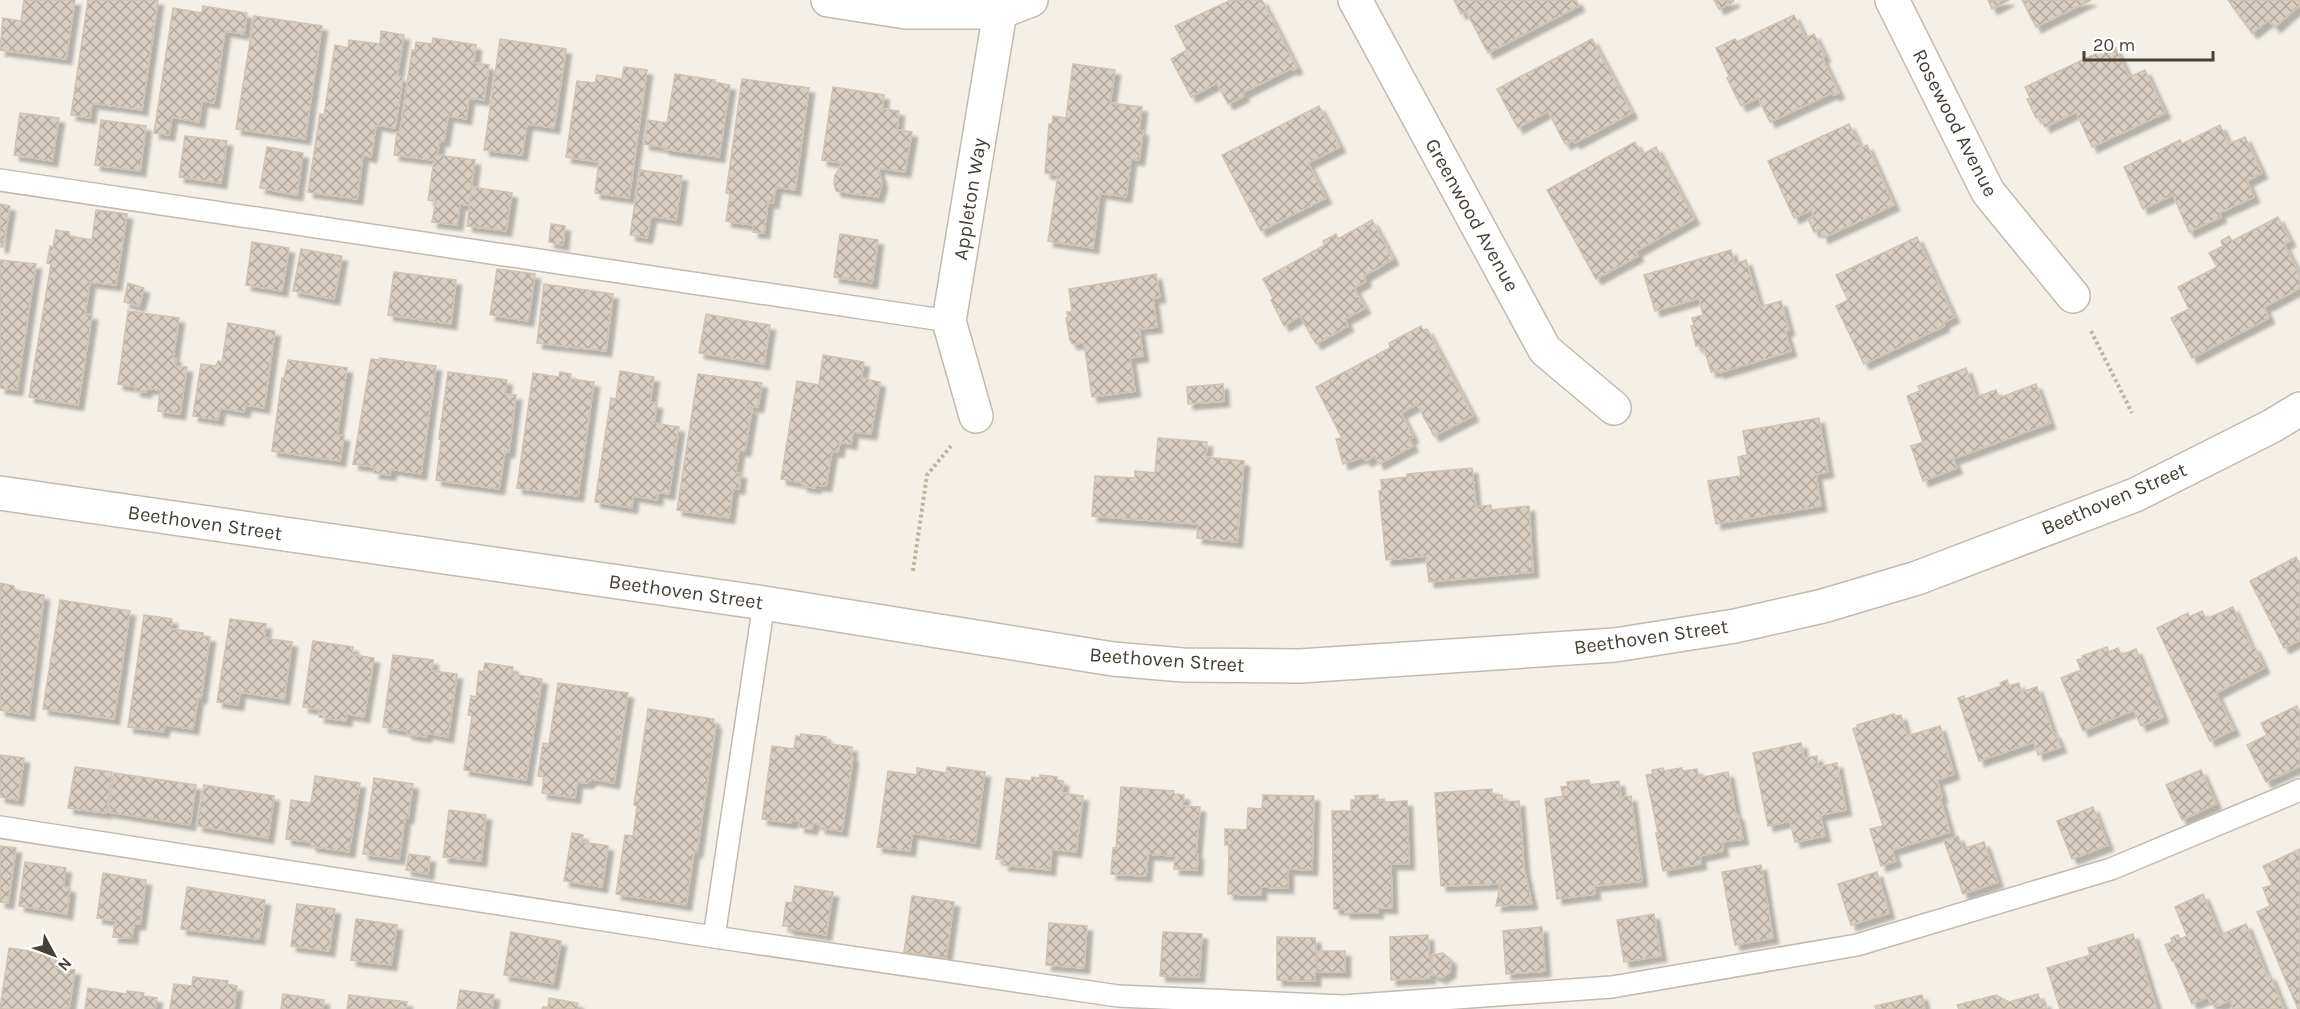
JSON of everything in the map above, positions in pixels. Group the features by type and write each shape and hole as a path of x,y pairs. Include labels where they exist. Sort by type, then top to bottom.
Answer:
{"street":[{"path":"828,0 906,12 1000,12 1031,0"},
{"name":"Greenwood Avenue","path":"1355,0 1545,350 1614,408"},
{"name":"Rosewood Avenue","path":"1892,0 1988,192 2073,296"},
{"name":"Appleton Way","path":"976,416 950,321 1000,12"},
{"name":"Beethoven Street","path":"0,494 764,603 1113,659 1183,665 1300,666 1615,645 1746,624 1823,606 1917,579 2135,495 2272,426 2300,409"}],"lane":[{"path":"0,180 950,321"},
{"path":"714,937 764,603"},
{"path":"0,827 714,937 1118,996 1343,1006 1612,987 1857,945 2111,869 2300,790"}],"path":[{"path":"2073,296 2132,413"},
{"path":"914,570 927,475 976,416"}],"building":[{"path":"24,0 75,0 66,59 0,50 3,18 21,21"},
{"path":"88,0 158,0 142,110 92,103 90,118 71,115"},
{"path":"1231,0 1262,0 1297,68 1293,70 1292,68 1242,93 1244,96 1228,104 1217,83 1191,97 1171,59 1187,50 1175,26"},
{"path":"1454,0 1576,0 1579,6 1488,53 1466,11 1461,14"},
{"path":"1714,0 1734,0 1719,9"},
{"path":"1988,0 2009,0 1992,9"},
{"path":"2022,0 2091,0 2036,27"},
{"path":"2228,0 2300,0 2300,5 2275,27 2269,20 2252,33"},
{"path":"203,6 247,13 244,34 225,31 214,103 202,101 199,122 172,117 169,135 154,133 173,8 202,13"},
{"path":"1794,15 1805,38 1814,34 1825,56 1822,58 1839,93 1834,95 1832,93 1770,122 1758,98 1741,106 1716,48 1735,39 1737,42"},
{"path":"254,16 322,26 305,139 236,129"},
{"path":"381,31 404,35 397,76 403,77 395,128 376,125 371,157 363,155 357,199 308,192 320,114 324,115 335,45 348,48 349,40 380,44"},
{"path":"433,38 476,45 474,63 489,65 484,100 469,98 466,119 448,116 444,141 440,140 437,155 475,160 469,205 460,204 457,225 432,222 436,201 428,200 434,160 394,155 397,132 400,132 412,50 415,50 416,42 432,44"},
{"path":"500,39 566,49 554,128 527,124 522,155 484,150"},
{"path":"1592,39 1632,113 1575,143 1573,140 1565,144 1548,111 1518,128 1497,89"},
{"path":"2114,45 2129,77 2145,70 2165,113 2092,147 2076,112 2045,127 2040,116 2036,118 2027,99 2030,98 2025,87"},
{"path":"1073,64 1115,70 1110,103 1142,107 1139,130 1143,131 1139,160 1131,159 1126,197 1100,193 1093,248 1048,241 1058,175 1045,173 1049,124 1052,124 1053,116 1066,118"},
{"path":"624,67 647,70 629,198 595,193 599,162 566,157 577,81 595,83 597,75 622,79"},
{"path":"675,74 715,80 714,82 730,85 719,157 644,144 648,120 667,123"},
{"path":"742,79 809,88 795,190 776,187 773,203 768,202 764,233 753,232 753,225 726,221 730,194 726,193"},
{"path":"833,87 884,95 882,109 899,111 897,130 912,132 905,172 878,168 882,183 878,197 836,191 835,175 843,163 822,160"},
{"path":"1319,106 1340,147 1308,163 1326,198 1261,231 1222,155"},
{"path":"20,113 59,118 52,161 14,155"},
{"path":"101,120 146,126 140,171 95,165"},
{"path":"1849,124 1861,148 1867,145 1894,205 1823,238 1820,229 1814,232 1808,219 1814,216 1811,210 1794,218 1768,161"},
{"path":"2220,125 2229,144 2245,137 2262,173 2247,181 2254,197 2219,213 2221,217 2189,232 2173,195 2143,209 2124,167 2180,140 2182,144"},
{"path":"185,136 227,141 221,183 179,177"},
{"path":"1635,142 1642,155 1656,147 1694,219 1636,251 1638,256 1596,279 1547,190"},
{"path":"267,147 303,153 297,195 260,188"},
{"path":"640,170 682,176 676,220 651,216 647,238 630,235"},
{"path":"472,187 512,193 506,231 467,226"},
{"path":"0,204 10,206 3,247 0,247"},
{"path":"96,210 127,214 116,285 90,282 85,314 92,315 78,405 29,397 51,264 47,263 50,246 53,247 56,230 69,232 69,236 92,240"},
{"path":"2278,217 2290,241 2284,244 2300,276 2300,288 2264,307 2269,318 2192,358 2171,318 2189,309 2178,287 2217,267 2209,253 2223,246 2221,241 2229,236 2232,241"},
{"path":"1372,220 1393,259 1364,276 1366,281 1354,288 1365,308 1345,319 1348,326 1316,344 1300,316 1284,326 1263,279 1325,245 1323,241 1336,234 1338,239"},
{"path":"551,224 565,226 563,245 549,242"},
{"path":"840,234 878,240 872,283 834,277"},
{"path":"1917,237 1954,317 1943,323 1944,326 1864,364 1836,306 1848,300 1836,275"},
{"path":"252,242 289,248 282,291 246,285"},
{"path":"301,249 342,256 334,299 293,291"},
{"path":"1731,250 1735,264 1746,260 1760,307 1781,301 1789,330 1785,331 1791,351 1719,373 1718,370 1711,372 1704,348 1701,350 1699,345 1696,346 1691,326 1694,325 1692,318 1703,315 1699,298 1655,311 1644,275"},
{"path":"0,260 36,264 17,390 0,388"},
{"path":"497,269 535,274 528,321 490,315"},
{"path":"394,272 456,280 451,324 388,315"},
{"path":"1156,274 1160,297 1153,298 1157,327 1139,329 1143,356 1130,358 1135,391 1092,397 1084,343 1072,344 1070,340 1066,318 1068,318 1067,312 1072,312 1069,289"},
{"path":"128,283 144,288 139,306 124,302"},
{"path":"544,284 613,294 606,351 537,343"},
{"path":"128,311 179,318 173,358 176,358 175,366 187,367 180,414 158,411 160,390 147,388 146,392 135,391 137,387 118,384"},
{"path":"706,314 770,325 764,364 699,353"},
{"path":"228,323 275,331 264,408 246,405 244,412 220,408 218,420 193,416 201,364 216,366 218,361 222,362"},
{"path":"1421,326 1423,330 1427,329 1473,416 1434,436 1417,404 1401,413 1413,437 1409,439 1413,446 1379,464 1375,456 1366,461 1363,457 1343,464 1336,439 1342,438 1316,387 1390,348 1389,343"},
{"path":"823,355 864,362 861,378 880,382 871,434 853,432 851,444 840,442 838,452 832,451 826,486 816,485 815,488 781,479 797,381 819,385"},
{"path":"380,358 436,366 421,474 391,469 390,475 374,473 375,467 353,464 371,359 379,360"},
{"path":"288,360 347,368 337,435 344,436 340,461 272,451 282,378 284,379"},
{"path":"1966,368 1976,397 1996,390 1999,398 2036,384 2050,423 1953,459 1957,468 1923,481 1911,446 1923,442 1907,396 1920,391 1918,386"},
{"path":"620,371 654,377 650,402 657,404 654,423 679,427 669,494 658,492 657,500 633,496 632,508 595,502 611,398 616,399"},
{"path":"448,372 507,380 505,394 516,395 509,452 505,451 499,489 436,480"},
{"path":"560,372 571,374 570,379 594,382 578,496 517,488 533,373 559,377"},
{"path":"698,374 762,383 758,407 746,406 752,409 745,451 739,450 736,473 741,473 739,489 733,488 729,518 677,510"},
{"path":"1223,384 1224,401 1188,404 1187,387"},
{"path":"1819,418 1828,472 1816,474 1821,506 1716,524 1708,481 1741,476 1738,457 1747,455 1743,431"},
{"path":"1158,438 1207,442 1206,457 1244,461 1237,542 1197,538 1198,524 1092,516 1095,476 1135,478 1135,471 1155,473"},
{"path":"1472,468 1476,507 1491,505 1491,510 1529,506 1533,572 1429,582 1426,556 1386,560 1379,491 1382,490 1381,480 1407,477 1407,474"},
{"path":"2296,557 2300,565 2300,640 2284,648 2250,581"},
{"path":"0,583 14,586 14,590 44,595 29,715 0,710"},
{"path":"60,600 130,611 114,719 43,709"},
{"path":"2233,607 2264,668 2216,693 2234,730 2210,741 2157,628 2188,613 2189,617 2202,611 2206,619"},
{"path":"144,615 172,619 171,629 203,633 203,636 210,637 201,698 198,698 193,729 165,725 163,732 128,727"},
{"path":"230,619 266,624 264,638 292,642 284,699 240,692 238,705 217,702"},
{"path":"313,641 353,647 352,655 374,658 364,717 347,714 346,721 319,717 320,710 303,707"},
{"path":"2107,647 2109,652 2118,648 2121,655 2136,649 2163,717 2141,726 2134,710 2083,731 2061,678 2081,670 2077,660 2083,658 2082,656"},
{"path":"393,655 433,660 432,671 457,674 448,737 427,733 426,737 383,727"},
{"path":"485,663 513,667 512,674 542,679 526,780 464,770 472,716 468,715 471,696 476,697 479,671 483,672"},
{"path":"2007,680 2009,686 2019,683 2021,692 2037,687 2053,733 2061,747 2038,755 2034,742 1979,761 1958,698 1964,696 1965,699 2001,686 2000,683"},
{"path":"558,683 628,693 614,783 592,779 587,783 577,782 575,798 542,793 544,777 538,776 543,743 549,744"},
{"path":"2297,706 2300,713 2300,766 2266,782 2247,745 2267,735 2261,723"},
{"path":"648,709 714,719 713,724 716,724 697,852 694,852 686,905 616,894 625,835 633,836 637,806 634,805"},
{"path":"1894,714 1895,716 1901,715 1907,736 1940,726 1954,774 1937,780 1950,832 1892,850 1896,861 1881,866 1870,829 1883,826 1853,729 1858,727 1857,725"},
{"path":"801,734 826,737 826,740 830,740 830,744 852,747 851,757 853,757 842,831 820,828 821,824 813,823 812,829 799,827 800,821 792,820 791,823 762,819 772,746 794,749 796,736 800,737"},
{"path":"1801,743 1804,758 1817,756 1818,767 1837,763 1846,810 1820,815 1825,836 1795,842 1790,821 1768,826 1753,753"},
{"path":"0,755 24,758 18,800 0,797"},
{"path":"75,767 112,772 106,813 68,808"},
{"path":"947,767 985,772 975,843 912,833 910,851 877,847 888,771 917,775 917,768 946,773"},
{"path":"1663,768 1664,771 1682,768 1682,771 1697,769 1699,778 1728,772 1743,839 1722,842 1723,851 1700,856 1701,864 1663,871 1646,775 1653,774 1652,770"},
{"path":"2201,770 2216,804 2182,820 2166,785"},
{"path":"114,773 196,785 190,825 108,812"},
{"path":"1040,775 1057,777 1057,780 1063,781 1062,793 1083,796 1076,852 1052,849 1050,870 1003,865 1004,859 996,859 1006,778 1031,781 1032,777 1040,778"},
{"path":"315,776 360,783 349,852 311,846 311,842 286,839 291,800 311,803"},
{"path":"374,778 413,784 399,859 363,854"},
{"path":"1589,780 1590,785 1619,781 1621,797 1631,796 1642,881 1594,886 1595,894 1557,899 1545,799 1563,796 1561,787 1568,786 1567,782"},
{"path":"204,785 274,796 268,838 197,826"},
{"path":"1121,787 1174,791 1174,794 1184,795 1183,806 1200,807 1197,870 1174,869 1175,856 1148,854 1146,876 1111,874 1113,848 1116,848"},
{"path":"1492,789 1492,795 1502,795 1503,802 1519,801 1524,868 1532,904 1496,906 1501,880 1498,884 1441,886 1435,793"},
{"path":"1263,795 1314,796 1312,870 1288,869 1288,888 1261,887 1261,895 1228,894 1229,845 1225,845 1225,829 1247,830 1248,808 1262,809"},
{"path":"1378,795 1377,800 1384,799 1384,802 1407,801 1409,864 1391,864 1392,908 1377,908 1378,913 1345,913 1345,909 1334,909 1332,811 1351,811 1351,800 1356,800 1355,796"},
{"path":"2093,807 2108,845 2072,859 2057,821"},
{"path":"449,810 486,815 481,861 443,857"},
{"path":"572,833 583,835 582,842 608,846 602,887 564,881"},
{"path":"1958,836 1963,849 1984,842 1998,882 1963,894 1944,841"},
{"path":"0,846 16,848 8,903 0,902"},
{"path":"2300,849 2300,1009 2298,1009 2257,912 2270,906 2263,888 2272,885 2263,866"},
{"path":"409,854 430,857 428,874 406,870"},
{"path":"25,862 66,868 63,886 70,888 67,914 19,906"},
{"path":"1761,865 1773,938 1735,945 1722,872"},
{"path":"1877,872 1889,913 1851,925 1838,884"},
{"path":"103,873 146,880 140,924 134,924 132,938 113,937 115,921 97,918"},
{"path":"795,886 833,892 826,935 788,929 789,926 783,926 786,902 792,903"},
{"path":"187,887 265,900 259,939 181,929"},
{"path":"2203,894 2220,935 2246,924 2267,976 2270,975 2284,1009 2233,1009 2230,1000 2217,1006 2216,1003 2211,1005 2208,997 2192,1004 2165,945 2172,942 2171,938 2178,935 2180,939 2187,936 2175,907"},
{"path":"912,896 954,902 946,958 904,952"},
{"path":"297,904 335,909 329,951 291,946"},
{"path":"1654,914 1661,956 1624,962 1617,920"},
{"path":"356,919 397,925 391,965 351,960"},
{"path":"1049,923 1087,926 1084,968 1046,965"},
{"path":"1542,927 1545,971 1506,974 1503,931"},
{"path":"511,932 561,941 553,984 504,975"},
{"path":"1163,932 1202,934 1199,977 1160,976"},
{"path":"2133,934 2157,1009 2060,1009 2047,968 2090,955 2088,948"},
{"path":"1428,935 1429,958 1432,955 1430,978 1391,980 1390,937"},
{"path":"1277,937 1315,938 1317,972 1315,972 1315,981 1277,980"},
{"path":"9,948 57,955 54,968 75,970 69,1009 0,1009"},
{"path":"1317,951 1345,951 1345,972 1317,972"},
{"path":"1443,953 1451,960 1450,972 1441,978 1432,974 1432,955"},
{"path":"193,977 228,981 227,984 237,986 234,1009 170,1009 174,984 192,986"},
{"path":"88,988 127,994 127,991 144,993 143,996 157,998 155,1009 85,1009"},
{"path":"460,990 494,995 492,1009 457,1009"},
{"path":"283,994 324,1000 323,1009 281,1009"},
{"path":"2038,994 2041,1003 2045,1002 2047,1009 1959,1009 1957,1005 1996,995 2009,1002"},
{"path":"349,995 407,1002 406,1009 347,1009"},
{"path":"1922,995 1925,1009 1876,1009 1875,1006"},
{"path":"549,998 578,1003 577,1009 542,1009 548,1007"}]}
